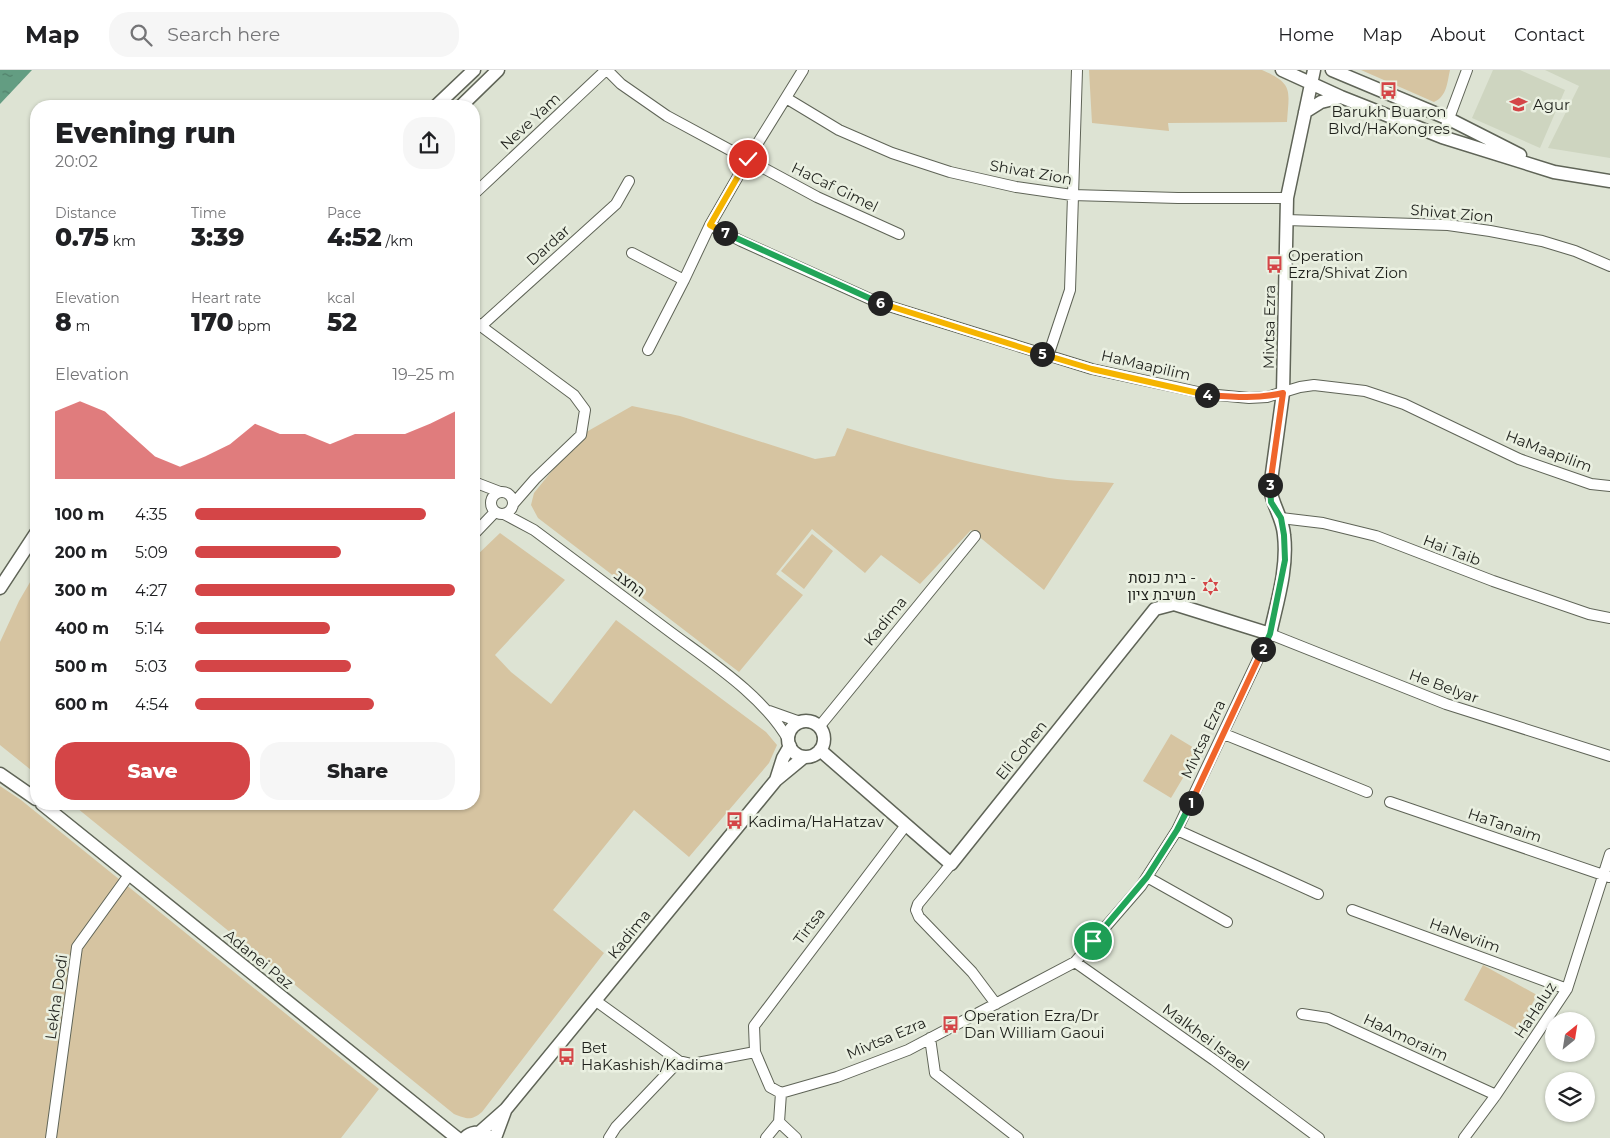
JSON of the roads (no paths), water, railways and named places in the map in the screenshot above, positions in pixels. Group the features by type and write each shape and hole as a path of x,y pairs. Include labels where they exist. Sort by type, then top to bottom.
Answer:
{"street":[{"path":"442,100 474,70"},
{"path":"466,100 498,70"},
{"name":"HaCaf Gimel","path":"607,70 621,84 667,116 817,197 899,234"},
{"name":"Neve Yam","path":"480,188 607,70"},
{"path":"648,350 710,225 803,70"},
{"path":"1048,356 1070,290 1077,70"},
{"path":"1282,70 1341,97 1442,137 1554,172 1610,181"},
{"name":"Mivtsa Ezra","path":"781,1094 837,1077 908,1050 1074,962 1147,877 1177,830 1270,634 1285,560 1281,518 1271,502 1270,488 1283,393 1288,198 1314,70"},
{"path":"1332,70 1449,119 1554,172"},
{"path":"1442,137 1467,70"},
{"path":"1305,112 1321,102 1341,97"},
{"name":"Shivat Zion","path":"786,98 839,130 892,153 950,172 1016,187 1072,195 1178,198 1288,198"},
{"name":"Dardar","path":"480,320 616,204 629,181"},
{"name":"Shivat Zion","path":"1286,220 1448,225 1542,241 1575,251 1610,266"},
{"name":"HaMaapilim","path":"710,225 741,241 880,303 1092,369 1207,394 1249,398 1267,397 1300,386 1314,385 1365,391 1404,404 1519,459 1591,484 1610,486"},
{"path":"632,252 684,280"},
{"path":"480,325 574,395 586,410 581,435 535,479 513,505 510,512 500,513 480,529"},
{"path":"535,479 504,493 494,495 491,507 534,530 708,660 768,710 798,755 804,757 816,754 820,750 824,736 819,727 810,722 800,722 768,710"},
{"path":"480,484 512,497 513,505 534,530"},
{"path":"480,489 491,501"},
{"name":"Hai Taib","path":"1281,518 1323,523 1376,536 1492,581 1589,614 1610,618"},
{"name":"Kadima","path":"819,727 975,536"},
{"path":"0,588 30,542"},
{"name":"Eli Cohen","path":"996,1004 972,972 919,917 916,910 918,904 1155,609 1174,604 1270,634"},
{"name":"He BeIyar","path":"1270,634 1446,704 1610,756"},
{"path":"789,744 791,729 800,722"},
{"path":"1224,734 1367,792"},
{"name":"Kadima","path":"776,780 789,744"},
{"path":"820,750 951,864"},
{"name":"Kadima","path":"465,1138 473,1133 489,1136 506,1109 776,780 804,757"},
{"path":"0,774 30,795"},
{"name":"HaTanaim","path":"1390,802 1607,876"},
{"name":"Adanei Paz","path":"49,810 457,1138"},
{"name":"Tirtsa","path":"755,1052 754,1026 906,825"},
{"path":"1177,830 1318,894"},
{"name":"HaHaluz","path":"1464,1138 1496,1095 1567,989 1607,876 1610,854"},
{"name":"Lekha Dodi","path":"51,1138 77,947 129,875"},
{"path":"1147,877 1227,922"},
{"name":"HaNeviim","path":"1352,910 1567,989"},
{"name":"Malkhei Israel","path":"1074,962 1214,1060 1319,1138"},
{"path":"596,1001 678,1061 692,1064 755,1052 770,1087 781,1094 779,1122 766,1138"},
{"name":"HaAmoraim","path":"1302,1014 1328,1018 1496,1095"},
{"path":"930,1038 935,1073 1018,1138"},
{"path":"609,1138 616,1127 678,1061"},
{"path":"779,1122 796,1138"}],"water":[{"path":"0,70 32,70 0,104"}],"place":[{"name":"Barukh Buaron Blvd/HaKongres","path":"1389,90"},
{"name":"Agur","path":"1519,104"},
{"name":"Operation Ezra/Shivat Zion","path":"1274,264"},
{"name":"בית כנסת - משיבת ציון","path":"1210,586"},
{"name":"Kadima/HaHatzav","path":"734,821"},
{"name":"Operation Ezra/Dr Dan William Gaoui","path":"950,1024"},
{"name":"Bet HaKashish/Kadima","path":"567,1056"}]}
